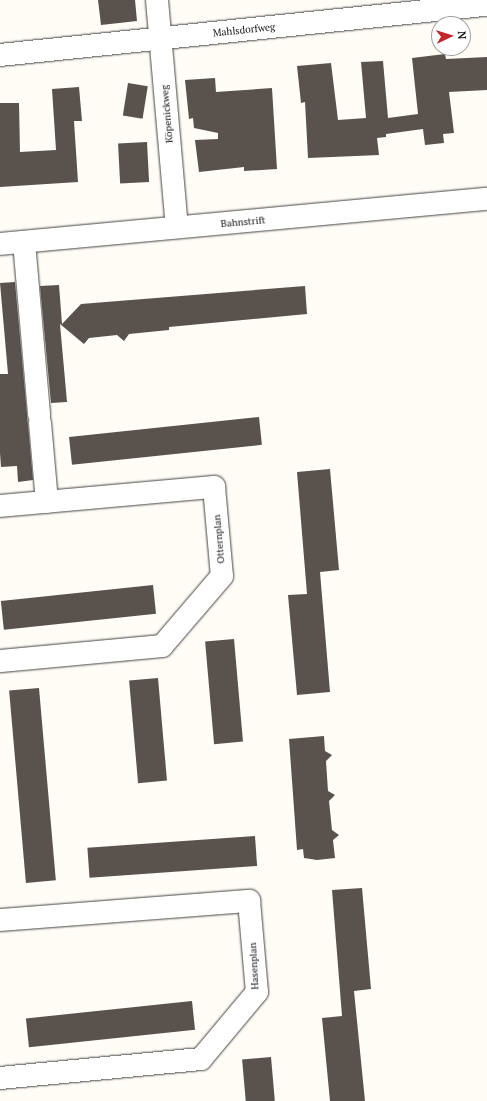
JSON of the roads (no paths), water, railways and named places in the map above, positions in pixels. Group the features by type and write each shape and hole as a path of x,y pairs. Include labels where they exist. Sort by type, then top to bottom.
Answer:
{"street":[{"name":"Köpenickweg","path":"157,0 177,227"},
{"name":"Mahlsdorfweg","path":"0,55 487,6"},
{"name":"Bahnstrift","path":"0,244 487,200"},
{"path":"24,242 47,502"},
{"name":"Otternplan","path":"0,506 214,488 222,576 162,646 0,661"},
{"name":"Hasenplan","path":"0,920 249,901 257,992 201,1059 0,1078"}]}
